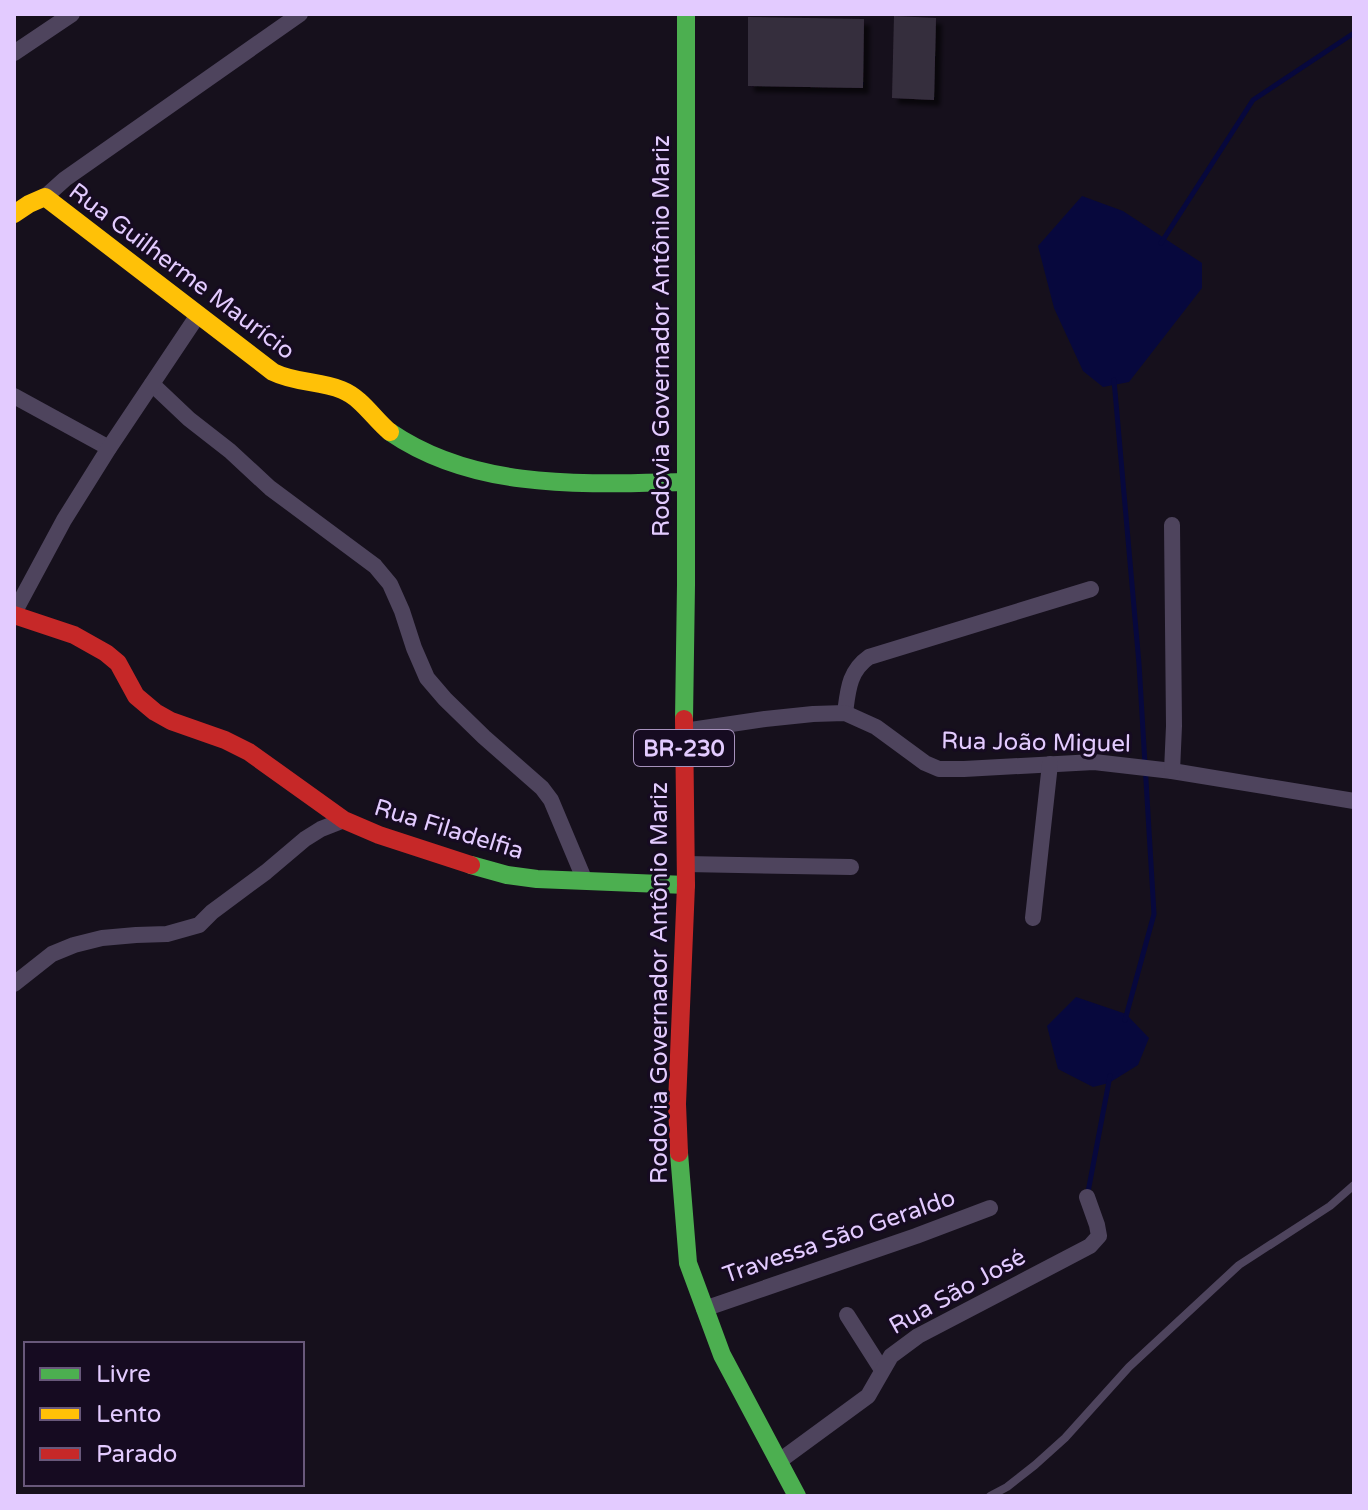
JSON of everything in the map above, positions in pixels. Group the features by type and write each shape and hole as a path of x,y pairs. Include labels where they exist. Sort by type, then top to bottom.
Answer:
{"main road":[{"name":"Rodovia Governador Antônio Mariz","path":"686,14 686,885 677,1104 680,1166 688,1263 704,1309 722,1355 797,1496"},
{"name":"Rua Guilherme Maurício","path":"14,214 45,197 273,372 285,379 342,390 387,429 442,460 485,472 550,480 684,482"},
{"name":"Rua Filadelfia","path":"15,609 106,653 118,663 136,696 147,707 171,721 249,752 344,820 409,845 507,875 686,885"}],"street":[{"path":"14,53 72,14"},
{"path":"45,197 65,179 300,14"},
{"path":"15,609 64,520 198,315"},
{"path":"152,384 270,488 375,566 390,584 427,678 484,737 542,788 551,800 585,881"},
{"path":"14,396 109,448"},
{"path":"1172,525 1172,771"},
{"path":"845,713 854,671 869,657 1091,589"},
{"name":"Rua João Miguel","path":"684,731 765,719 845,713 876,727 925,763 939,769 1094,762 1172,771 1354,801"},
{"path":"1033,918 1050,764"},
{"path":"14,984 52,954 74,945 113,937 167,934 199,925 305,839 344,820"},
{"path":"686,864 851,867"},
{"name":"Rua São José","path":"778,1462 868,1396 891,1356 918,1336 1090,1246 1099,1236 1087,1197"},
{"name":"Travessa São Geraldo","path":"704,1309 990,1208"},
{"path":"847,1315 882,1370"}],"lane":[{"path":"990,1496 1007,1487 1055,1447 1129,1367 1239,1265 1330,1206 1354,1185"}],"shaded area":[{"path":"1082,196 1123,211 1202,263 1202,288 1129,382 1103,387 1083,371 1054,308 1038,246"},
{"path":"1076,997 1126,1014 1149,1038 1138,1065 1109,1083 1093,1087 1058,1069 1047,1026"}],"building":[{"path":"894,16 936,18 934,100 892,98"},
{"path":"748,17 864,19 863,88 748,86"}],"waterway":[{"path":"1161,243 1253,100 1354,33"},
{"path":"1114,380 1139,664 1154,914 1125,1020"},
{"path":"1088,1192 1110,1076"}],"traffic: fast":[{"path":"684,719 686,14"},
{"path":"390,432 423,451 458,465 495,474 570,483 684,482"},
{"path":"471,865 537,879 686,885"},
{"path":"679,1153 688,1263 722,1355 797,1496"}],"traffic: slow":[{"path":"14,214 45,197 273,372 334,387 349,394 390,432"}],"traffic: jam":[{"path":"14,615 74,635 106,653 118,663 136,696 155,712 249,752 344,820 379,835 471,865"},
{"path":"679,1153 677,1104 686,885 684,719"}]}
